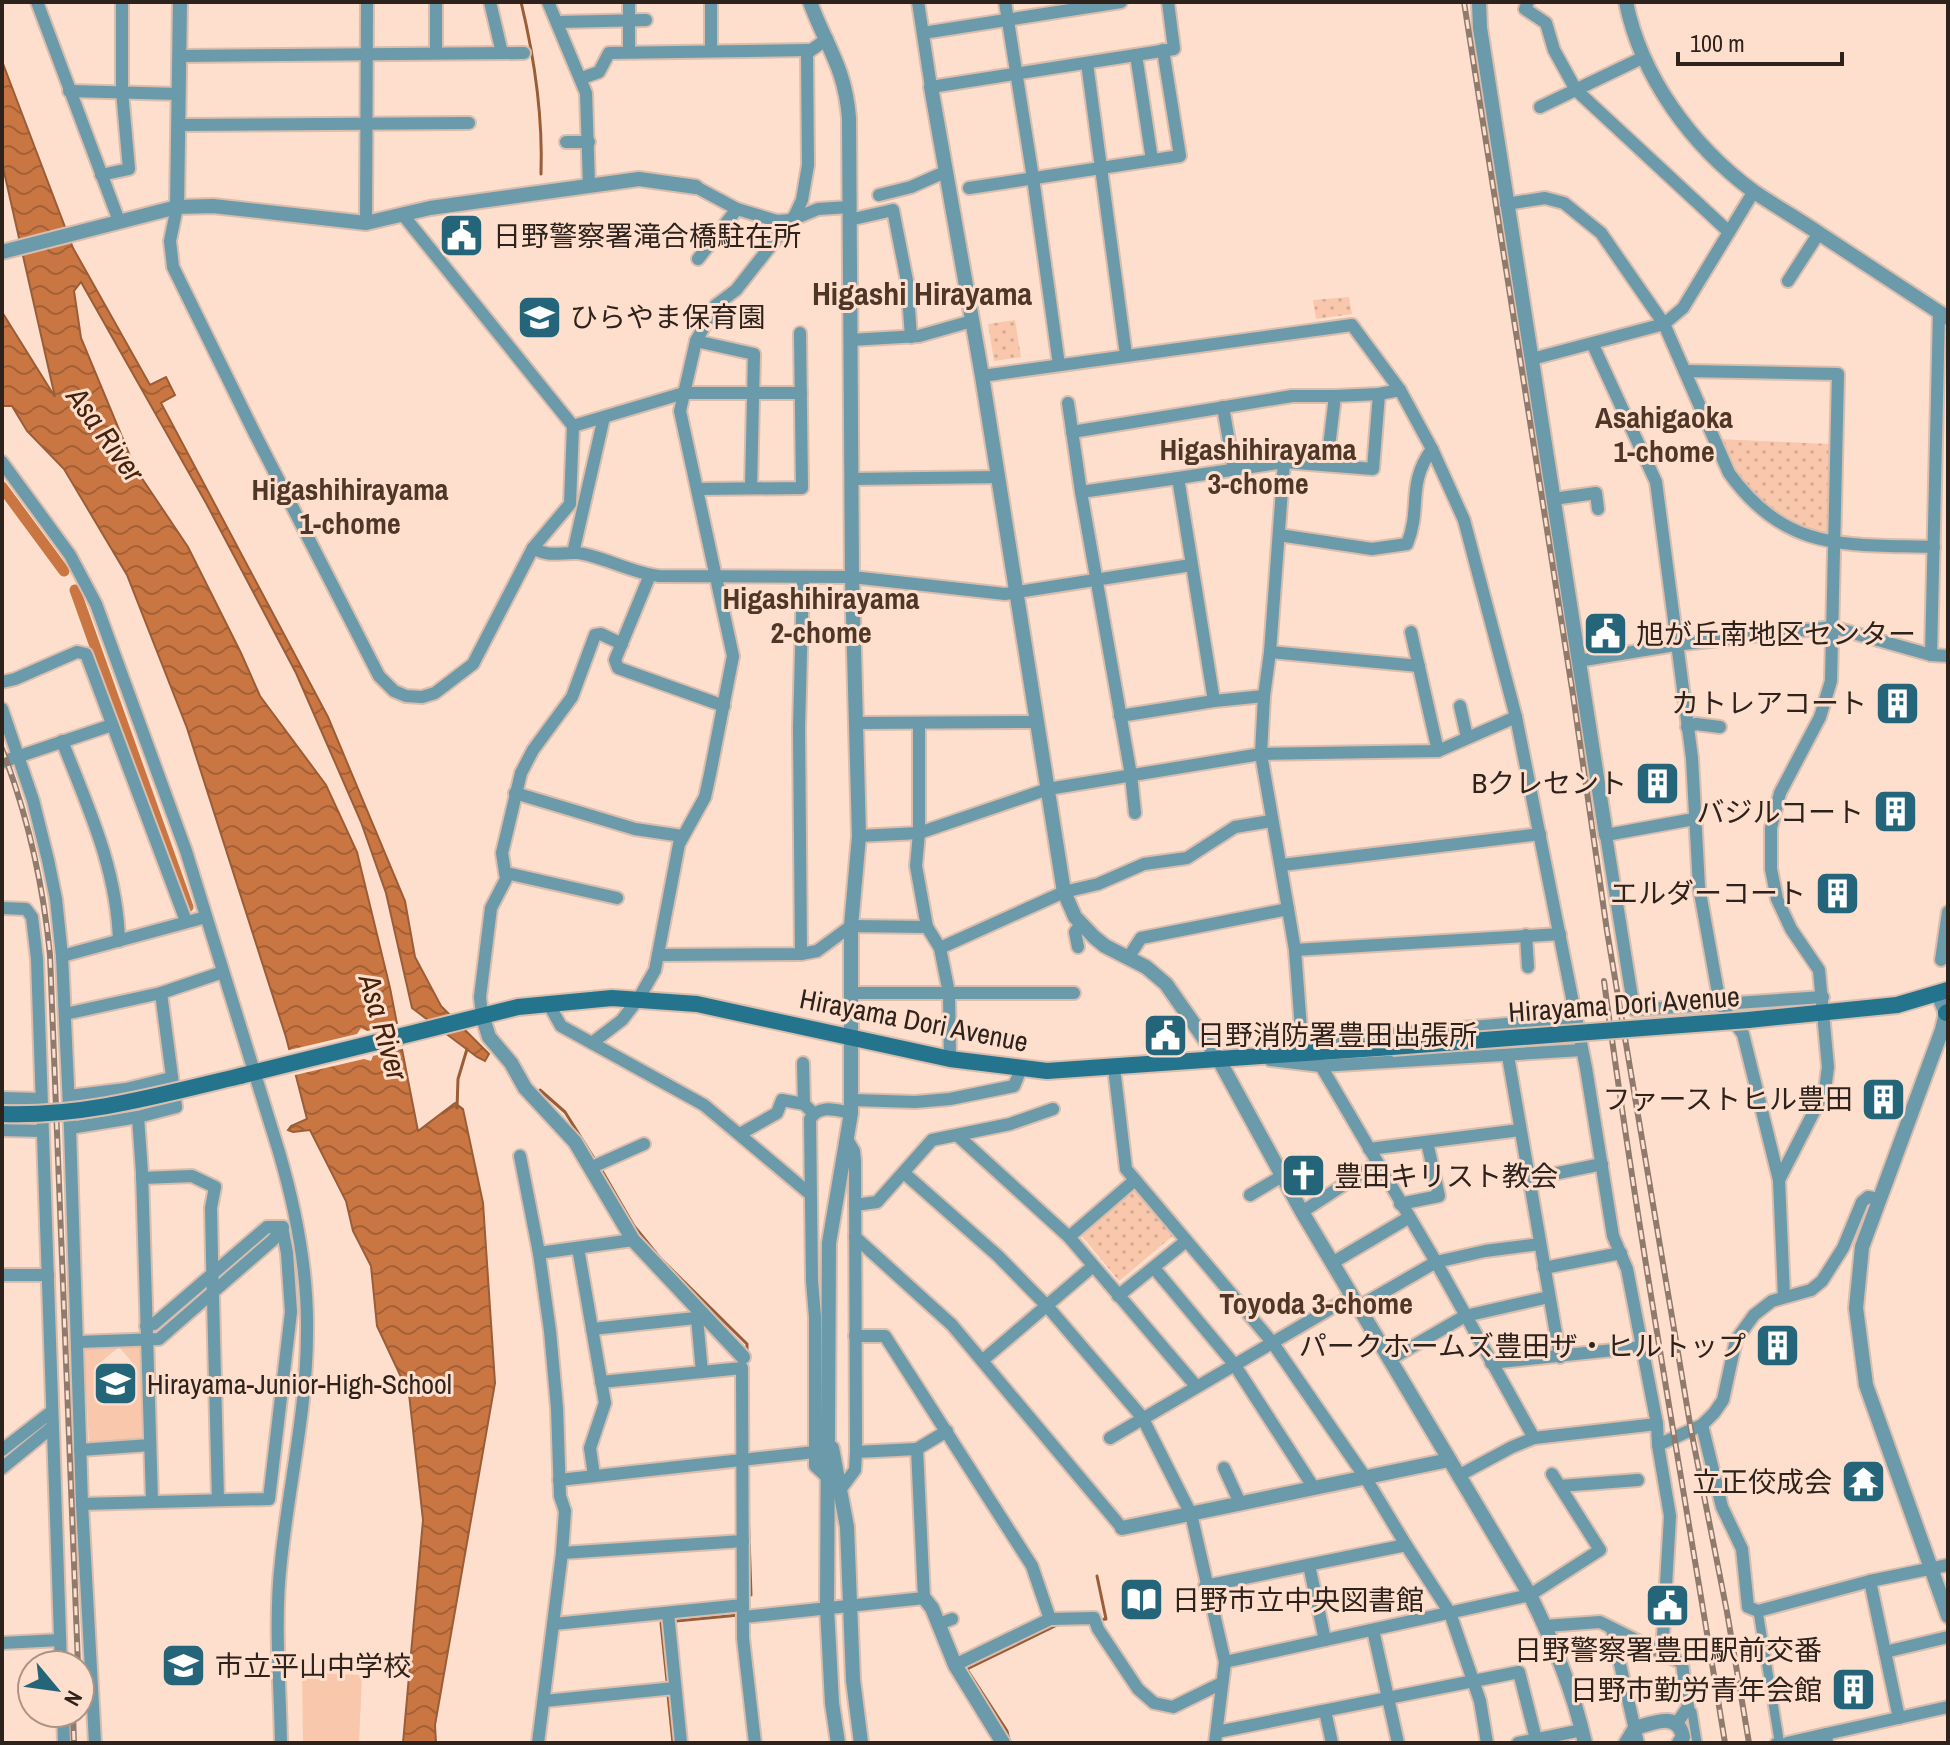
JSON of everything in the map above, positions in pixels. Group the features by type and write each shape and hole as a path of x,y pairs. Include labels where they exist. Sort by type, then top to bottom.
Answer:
{"main road":[{"name":"Hirayama Dori Avenue","path":"2,1114 48,1114 108,1107 474,1017 583,999 639,998 697,1004 950,1059 1047,1071 1748,1020 1824,1005 1897,1005 1943,992"}],"street":[{"path":"37,2 117,221"},
{"path":"101,175 129,169 122,91 122,2"},
{"path":"180,2 177,207 170,241 170,257 176,276 348,617 388,687 406,696 422,697 435,693 473,664 533,548 570,504 573,426 403,215"},
{"path":"366,223 367,2"},
{"path":"436,2 436,53"},
{"path":"490,2 502,53"},
{"path":"548,2 559,22 586,93 589,185"},
{"path":"629,2 629,51"},
{"path":"711,2 711,51"},
{"path":"810,2 837,60 847,96 852,577 858,723 859,836 851,926 851,1107 829,1243 827,1608 832,1703 838,1743"},
{"path":"918,2 982,376 1064,892 1081,924 1105,946 1146,967 1166,984 1219,1060 1302,1212 1530,1595 1570,1684 1583,1736 1518,1743"},
{"path":"1005,2 1059,365"},
{"path":"923,33 1121,2"},
{"path":"931,87 1174,49 1168,2"},
{"path":"1479,2 1480,28 1506,204 1634,1010 1720,1004 1824,1005"},
{"path":"1626,2 1644,57 1677,116 1706,151 1754,191 1944,315 1942,504 1934,552 1931,655"},
{"path":"1524,5 1546,23 1554,50 1576,90 1729,232"},
{"path":"559,22 646,20"},
{"path":"582,78 599,72 609,53 809,50 827,39"},
{"path":"592,1043 622,1020 655,970 679,844 705,797 733,656 680,411 696,341 716,305 736,290 791,220 802,200 808,165 809,50"},
{"path":"969,188 1180,156 1163,50"},
{"path":"180,56 524,53"},
{"path":"1136,55 1152,160"},
{"path":"1540,107 1644,57"},
{"path":"1087,63 1126,355"},
{"path":"69,91 179,94"},
{"path":"179,125 469,123"},
{"path":"566,142 589,142"},
{"path":"879,195 911,187 945,172"},
{"path":"2,252 177,207 213,206 366,223 430,208 639,179 696,187 737,209 777,221 791,220 818,209 849,213 893,210 907,281 911,337"},
{"path":"1532,359 1664,324 1683,308 1754,191"},
{"path":"1506,204 1545,198 1564,203 1601,233 1664,324 1729,473 1742,491 1786,527 1810,538 1835,544 1934,552 1948,559"},
{"path":"698,259 737,209"},
{"path":"1788,281 1819,233"},
{"path":"850,340 911,337 972,321"},
{"path":"982,376 1352,325 1400,390 1432,449 1464,520 1516,717 1582,1050 1613,1236 1627,1269 1657,1424 1670,1516 1662,1654"},
{"path":"697,489 802,488 800,333"},
{"path":"696,341 754,354 751,488"},
{"path":"1593,345 1656,482 1692,758 1699,887 1720,1004 1743,1034 1779,1180 1784,1296"},
{"path":"1686,371 1838,374 1831,681 1813,732 1780,793 1770,846 1777,899 1791,929 1819,970 1828,1067 1825,1090 1779,1180"},
{"path":"1072,432 1292,396 1379,394 1400,390"},
{"path":"573,426 684,393 801,393"},
{"path":"1081,492 1284,462 1373,469 1379,394"},
{"path":"1327,464 1335,396"},
{"path":"1068,403 1135,813"},
{"path":"1223,407 1234,470"},
{"path":"573,553 604,417"},
{"path":"1279,535 1372,549 1407,544 1414,526 1414,489 1421,465 1432,449"},
{"path":"2,462 57,536 91,592 168,800 223,972 251,1073 279,1152 295,1217 306,1294 307,1352 279,1581 281,1743"},
{"path":"1284,462 1261,754 1295,950 1302,1042"},
{"path":"851,479 998,477"},
{"path":"1178,478 1214,701"},
{"path":"1553,499 1596,493 1598,509"},
{"path":"533,548 549,555 573,553 650,575 852,577 1016,593 1191,565"},
{"path":"650,575 615,660 618,668 724,706"},
{"path":"801,954 799,728 803,577"},
{"path":"1578,661 1675,645 1832,627 1931,655 1948,656"},
{"path":"1411,632 1438,751"},
{"path":"622,644 601,634 595,635 572,697 526,761 515,793 502,853 506,873 491,908 480,997 474,1017 511,1063 532,1096 595,1166 633,1240 743,1362 747,1461 743,1638 755,1743"},
{"path":"2,682 77,652 88,657 186,921"},
{"path":"1270,652 1419,666"},
{"path":"1120,716 1264,696"},
{"path":"1460,706 1467,737"},
{"path":"2,709 33,800 48,860 62,956 82,1504 95,1743"},
{"path":"859,836 919,833 1048,789 1261,754 1438,751 1516,717"},
{"path":"858,723 1037,722"},
{"path":"919,723 916,866 927,927 940,948 949,993 950,1059"},
{"path":"1687,727 1696,724 1720,727"},
{"path":"2,762 112,725"},
{"path":"62,741 106,855 116,899 119,941"},
{"path":"515,793 635,829 682,836"},
{"path":"1606,835 1694,819"},
{"path":"940,948 1064,892 1098,884 1144,864 1187,858 1235,827 1271,821"},
{"path":"1282,865 1540,834"},
{"path":"506,873 617,898"},
{"path":"2,908 26,909 32,917 37,959 60,1649"},
{"path":"1128,958 1141,938 1288,909"},
{"path":"1941,960 1948,912"},
{"path":"62,956 206,917"},
{"path":"1078,947 1075,932 1081,924"},
{"path":"658,955 801,954 817,951 851,926 927,927"},
{"path":"1692,934 1707,931"},
{"path":"1295,950 1560,934"},
{"path":"1526,935 1528,967"},
{"path":"65,1014 161,993 223,972"},
{"path":"1943,992 1947,1012 1862,1247 1857,1285 1857,1330 1866,1385 1948,1616"},
{"path":"70,1128 138,1117 176,1107 161,993"},
{"path":"852,993 1074,993"},
{"path":"548,1003 561,1026 690,1096 810,1194"},
{"path":"1279,1056 1302,1042 1575,1018"},
{"path":"1427,1033 1430,1058"},
{"path":"1257,1057 1321,1066 1582,1050"},
{"path":"1508,1056 1560,1357"},
{"path":"803,1063 810,1128 815,1466 826,1476"},
{"path":"1321,1066 1436,1262 1534,1438"},
{"path":"1114,1068 1126,1169 1272,1342 1365,1477 1450,1613 1480,1701 1487,1743"},
{"path":"740,1134 777,1113 782,1100 809,1109 824,1109 950,1099 1014,1086 1021,1069"},
{"path":"69,1096 126,1089 171,1078"},
{"path":"2,1098 40,1099"},
{"path":"855,1205 877,1202 932,1140 1010,1124 1053,1109"},
{"path":"138,1117 152,1501"},
{"path":"2,1130 41,1131"},
{"path":"1369,1149 1520,1130"},
{"path":"958,1136 1069,1237 1196,1386"},
{"path":"840,1490 855,1470 856,1452 854,1151 847,1139"},
{"path":"1400,1204 1439,1196 1427,1142"},
{"path":"595,1166 644,1144"},
{"path":"520,1156 539,1253 555,1369 560,1496 565,1511 538,1743"},
{"path":"1302,1212 1377,1163"},
{"path":"1529,1179 1602,1164"},
{"path":"904,1173 998,1256 1047,1306 1142,1417 1191,1514 1205,1586 1225,1662 1216,1738 1325,1711 1519,1672 1536,1739"},
{"path":"142,1178 192,1176 215,1187 211,1208 218,1500"},
{"path":"1250,1195 1282,1176"},
{"path":"1069,1237 1135,1180"},
{"path":"1658,1445 1702,1425 1723,1400 1736,1340 1754,1315 1772,1301 1817,1287 1843,1248 1862,1202 1868,1197 1879,1199"},
{"path":"78,1342 147,1332 159,1339 273,1240 282,1227 295,1217"},
{"path":"1332,1263 1408,1218"},
{"path":"147,1332 267,1227 282,1227"},
{"path":"82,1504 269,1499 291,1312 282,1227"},
{"path":"855,1237 941,1313 1122,1528 1449,1460"},
{"path":"539,1253 633,1240"},
{"path":"1118,1296 1186,1241"},
{"path":"1110,1438 1272,1342 1436,1262 1485,1251 1540,1244"},
{"path":"578,1248 605,1403 590,1448 594,1476"},
{"path":"1544,1268 1621,1253"},
{"path":"983,1360 1092,1267"},
{"path":"1154,1268 1234,1364 1314,1488"},
{"path":"2,1275 48,1275"},
{"path":"1389,1360 1465,1316 1549,1297"},
{"path":"592,1329 701,1318"},
{"path":"701,1318 702,1372"},
{"path":"855,1336 885,1336 1032,1566 1050,1619"},
{"path":"1491,1363 1642,1347"},
{"path":"601,1382 702,1372 743,1362"},
{"path":"2,1450 51,1412"},
{"path":"827,1416 847,1527 853,1680 861,1743"},
{"path":"1458,1476 1534,1438 1657,1424"},
{"path":"1702,1425 1722,1507 1742,1549 1779,1740 1775,1743"},
{"path":"2,1468 51,1428"},
{"path":"856,1452 917,1449 947,1431"},
{"path":"80,1450 150,1445"},
{"path":"917,1449 924,1598 945,1622 955,1665 1003,1743"},
{"path":"559,1480 815,1452"},
{"path":"1224,1468 1240,1503"},
{"path":"1225,1662 1530,1595 1600,1550 1552,1474"},
{"path":"1560,1486 1638,1480"},
{"path":"562,1553 743,1541"},
{"path":"1205,1586 1406,1545"},
{"path":"1309,1565 1325,1640"},
{"path":"1753,1609 1948,1565"},
{"path":"1870,1581 1899,1718"},
{"path":"554,1624 668,1613 827,1608 924,1598"},
{"path":"668,1613 681,1743"},
{"path":"955,1665 1050,1619 1094,1618 1138,1689 1154,1703 1173,1707 1222,1683"},
{"path":"1545,1626 1600,1622 1682,1663 1697,1743"},
{"path":"1612,1629 1638,1743"},
{"path":"1373,1630 1398,1743"},
{"path":"1885,1652 1948,1637"},
{"path":"2,1643 60,1640"},
{"path":"544,1701 675,1688"},
{"path":"1677,1723 1688,1707"},
{"path":"1787,1743 1826,1738 1948,1707"},
{"path":"1325,1711 1332,1743"},
{"path":"1626,1743 1635,1728 1666,1720 1677,1723"},
{"path":"1677,1723 1683,1737 1679,1743"}],"shaded area":[{"path":"1349,297 1352,314 1316,319 1313,300"},
{"path":"1015,320 1021,357 994,361 988,324"},
{"path":"1718,439 1831,444 1828,535 1790,521 1761,501 1739,474"},
{"path":"1132,1186 1175,1234 1119,1281 1081,1235"},
{"path":"139,1346 141,1347 143,1441 89,1443 84,1349 119,1347","holes":["119,1347 137,1368 114,1383 98,1364"]},
{"path":"302,1672 362,1675 359,1743 303,1743"}],"water":[{"name":"Asa River","path":"2,61 73,248 150,385 166,377 175,395 161,403 328,717 405,901 415,957 441,1006 489,1054 485,1061 477,1057 412,1008 386,893 361,822 296,673 206,503 81,282 74,291 81,338 135,468 188,547 260,696 326,785 357,852 390,988 418,1131 455,1103 463,1109 483,1203 495,1383 435,1725 436,1743 403,1743 423,1520 409,1394 377,1326 371,1266 353,1231 346,1201 310,1130 288,1130 307,1119 286,1037 187,728 127,575 64,469 27,431 12,406 2,406 2,312 55,397 2,163"}],"pier":[{"path":"401,1023 406,1048 373,1056 371,1061 364,1059 291,1076 285,1051 357,1034 361,1028 367,1031"}],"waterway":[{"path":"521,2 537,88 541,174"},
{"path":"2,487 64,571"},
{"path":"75,590 188,907"},
{"path":"457,1108 458,1079 467,1049"},
{"path":"540,1090 565,1112 597,1163"},
{"path":"601,1169 634,1226 660,1258 747,1344 747,1351"},
{"path":"748,1507 751,1595"},
{"path":"1097,1576 1106,1619 1098,1620"},
{"path":"676,1621 739,1615"},
{"path":"661,1623 667,1681"},
{"path":"967,1669 1059,1624"},
{"path":"966,1668 1007,1731 1009,1740"},
{"path":"668,1695 673,1743"}],"railway":[{"path":"1464,2 1607,931 1691,1430 1749,1743"},
{"path":"2,749 33,850 50,955 77,1649"},
{"path":"1604,981 1646,1267 1725,1743"},
{"path":"74,1729 74,1743"}],"place":[{"name":"日野警察署滝合橋駐在所","path":"462,236"},
{"name":"ひらやま保育園","path":"539,317"},
{"name":"旭が丘南地区センター","path":"1605,634"},
{"name":"カトレアコート","path":"1898,703"},
{"name":"Bクレセント","path":"1658,783"},
{"name":"バジルコート","path":"1895,812"},
{"name":"エルダーコート","path":"1837,893"},
{"name":"日野消防署豊田出張所","path":"1166,1035"},
{"name":"ファーストヒル豊田","path":"1884,1099"},
{"name":"豊田キリスト教会","path":"1303,1176"},
{"name":"パークホームズ豊田ザ・ヒルトップ","path":"1777,1346"},
{"name":"Hirayama-Junior-High-School","path":"116,1384"},
{"name":"立正佼成会","path":"1863,1482"},
{"name":"日野市立中央図書館","path":"1141,1600"},
{"name":"日野警察署豊田駅前交番","path":"1668,1606"},
{"name":"市立平山中学校","path":"184,1666"},
{"name":"日野市勤労青年会館","path":"1853,1690"}],"district":[{"name":"Higashi Hirayama","path":"922,293"},
{"name":"Asahigaoka 1-chome","path":"1664,434"},
{"name":"Higashihirayama 3-chome","path":"1258,466"},
{"name":"Higashihirayama 1-chome","path":"350,506"},
{"name":"Higashihirayama 2-chome","path":"821,615"},
{"name":"Toyoda 3-chome","path":"1316,1303"}]}
